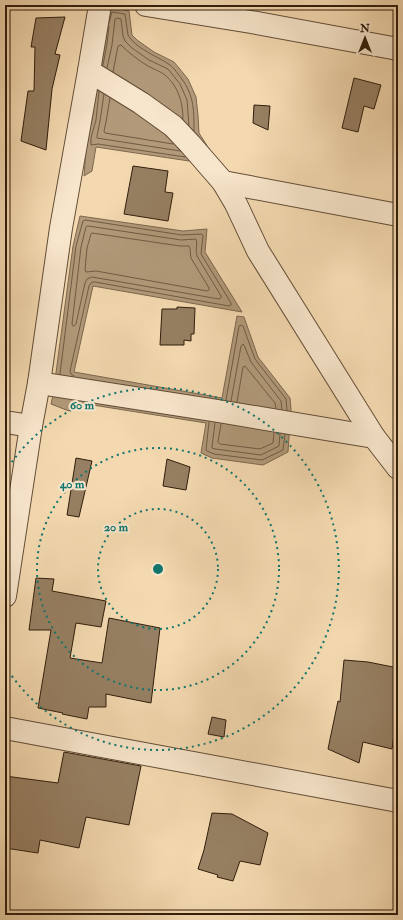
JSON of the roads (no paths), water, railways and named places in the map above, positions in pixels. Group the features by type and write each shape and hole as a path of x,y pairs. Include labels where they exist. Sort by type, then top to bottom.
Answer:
{"street":[{"path":"5,596 39,383 61,228 100,5"},
{"path":"146,5 251,22 398,49"},
{"path":"89,71 141,103 172,126 223,182 236,204 258,251 374,437 398,468"},
{"path":"223,182 398,215"},
{"path":"39,383 374,437"},
{"path":"5,422 31,426"},
{"path":"5,728 398,801"}],"water":[{"path":"108,6 129,11 132,35 154,52 174,62 188,79 196,97 199,133 211,152 189,161 96,147 92,171 84,176 87,138 92,120"},
{"path":"80,216 183,231 207,229 205,252 242,312 93,286 74,372 222,398 237,316 244,317 258,357 290,398 291,409 288,452 263,465 212,458 201,453 206,423 80,403 69,411 51,404 73,246"}]}
